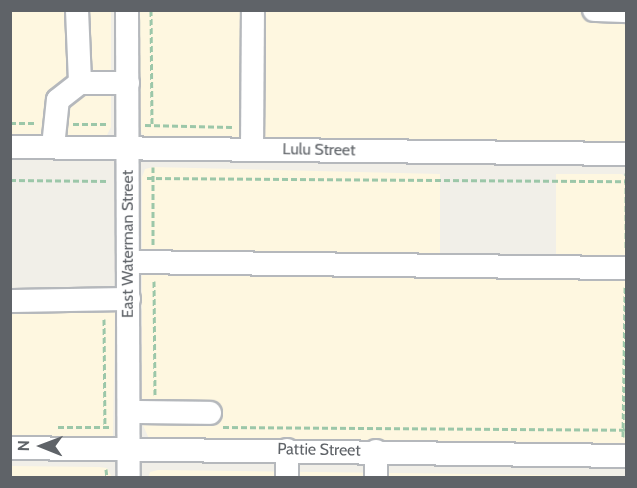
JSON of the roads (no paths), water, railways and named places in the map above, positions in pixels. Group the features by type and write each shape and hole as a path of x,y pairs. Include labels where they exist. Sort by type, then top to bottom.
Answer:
{"street":[{"path":"77,10 80,83"},
{"name":"East Waterman Street","path":"128,10 129,477"},
{"path":"252,149 253,10"},
{"path":"594,10 627,11"},
{"path":"54,137 58,100 80,83 128,83"},
{"name":"Lulu Street","path":"10,147 627,154"},
{"path":"129,262 626,268"},
{"path":"10,302 129,299"},
{"path":"129,429 168,413 212,420"},
{"path":"167,449 168,413"},
{"name":"Pattie Street","path":"10,448 105,438 129,429 167,449 625,456"},
{"path":"287,450 287,477"},
{"path":"376,451 376,477"}]}
